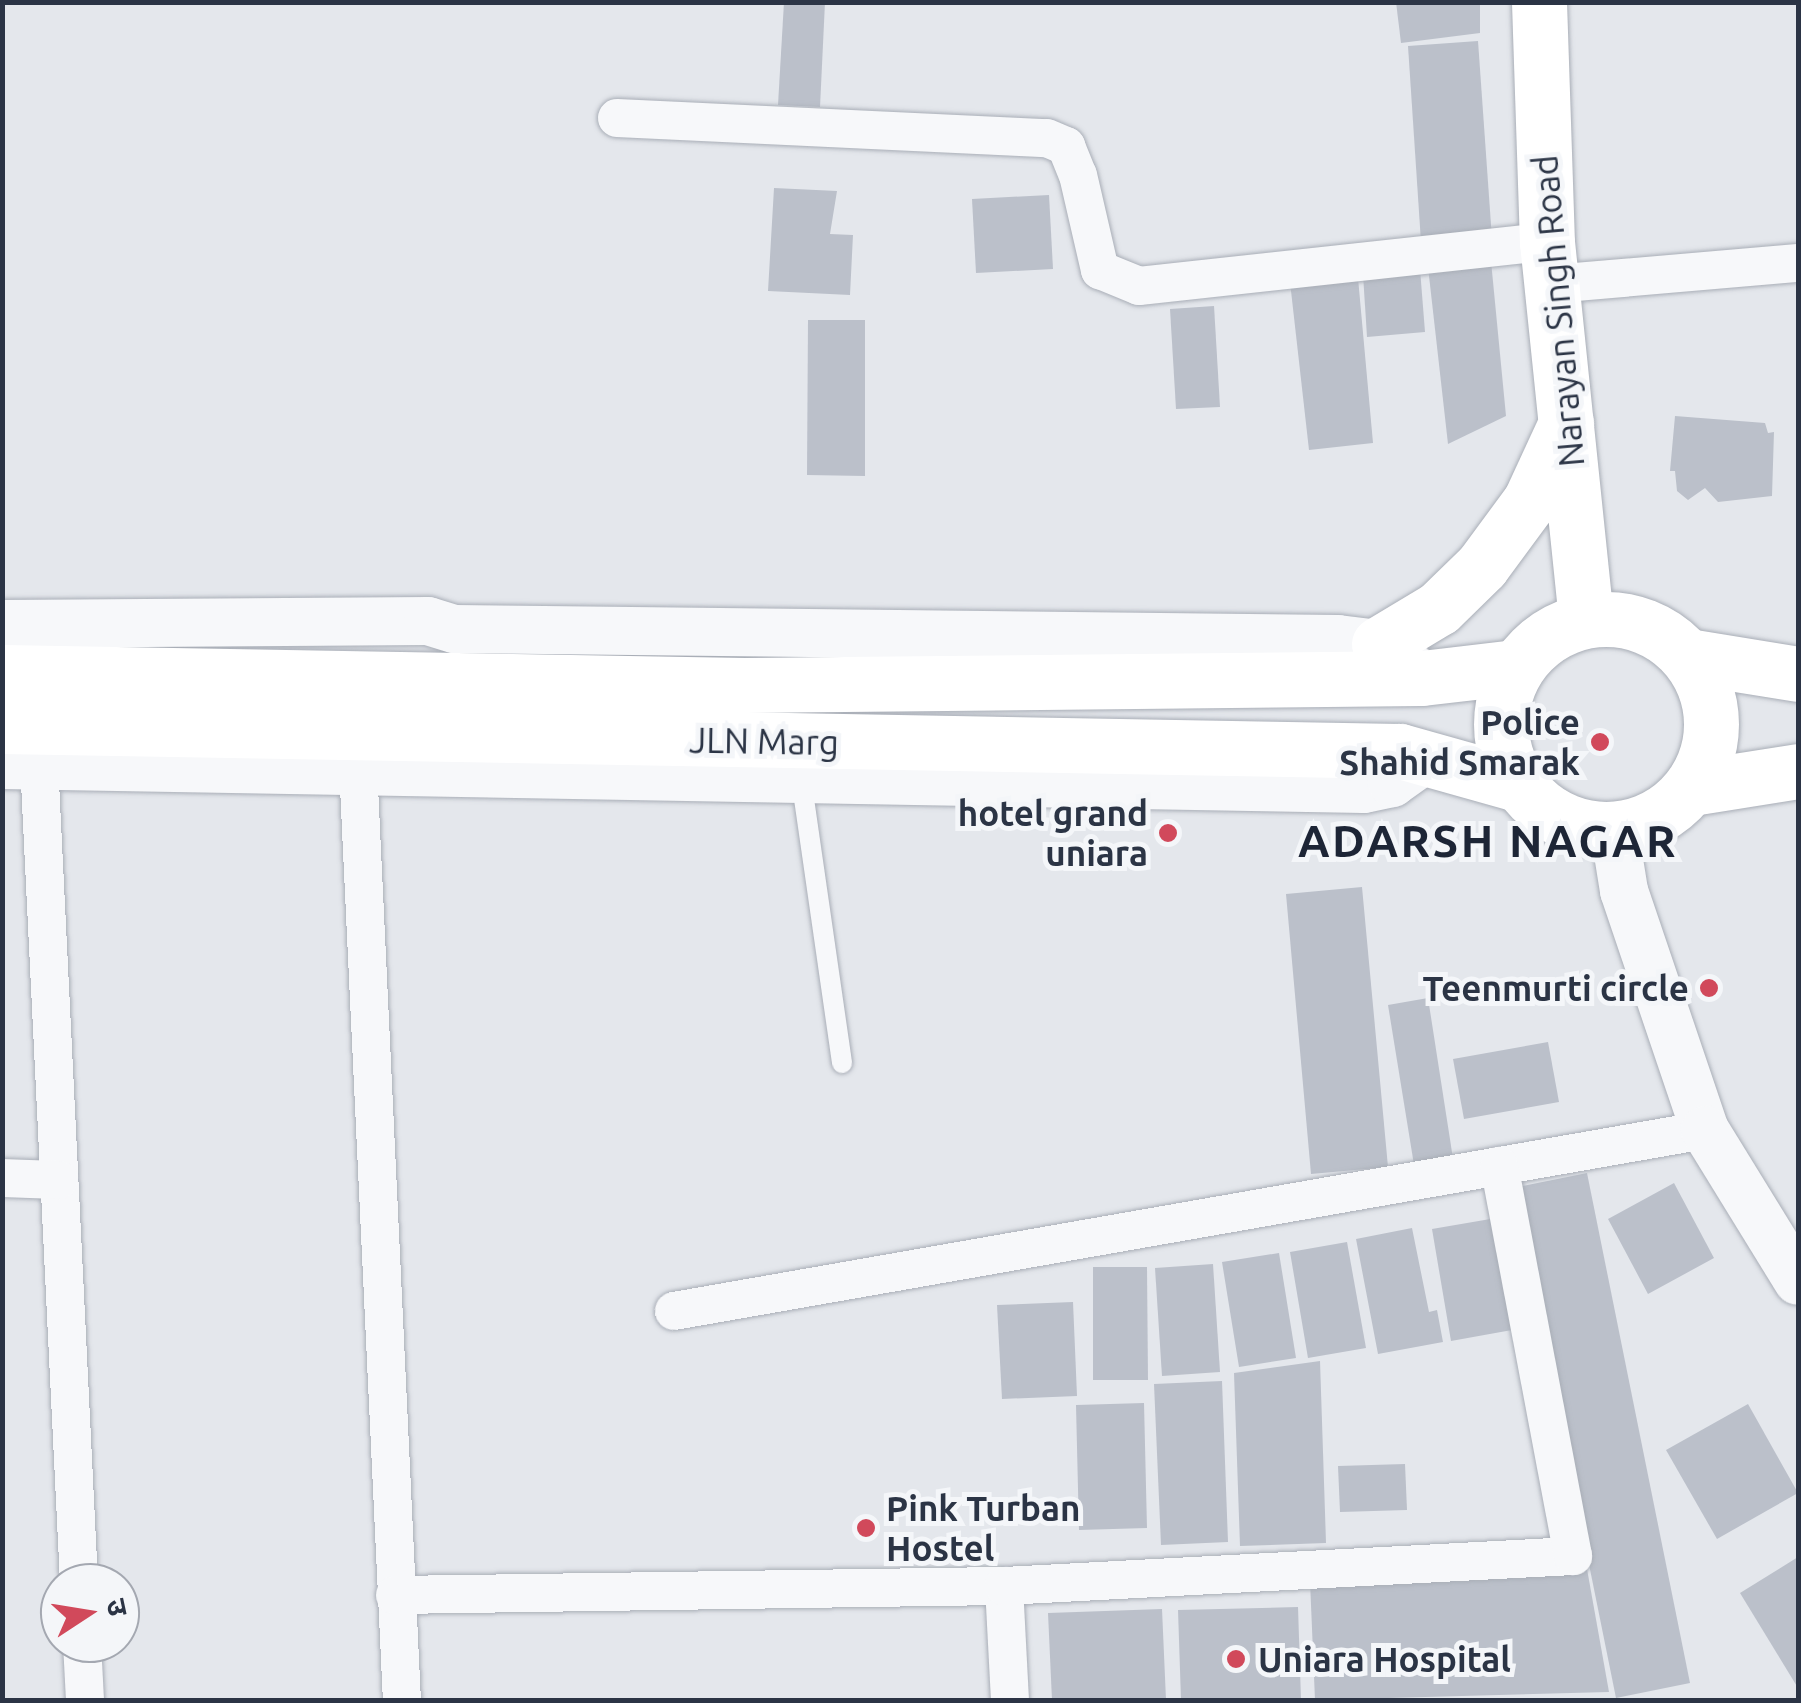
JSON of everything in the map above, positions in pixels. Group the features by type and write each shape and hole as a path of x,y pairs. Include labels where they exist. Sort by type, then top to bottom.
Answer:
{"main road":[{"name":"Narayan Singh Road","path":"1539,2 1550,263 1586,620"},
{"path":"1380,644 1438,608 1482,566 1530,502 1566,423"},
{"path":"1688,656 1703,682 1712,720 1708,755 1691,788 1664,814 1614,829 1591,830 1552,816 1521,784 1510,768 1500,729 1516,667 1550,633 1586,620 1642,626 1688,656 1798,674"},
{"name":"JLN Marg","path":"2,672 744,685 1422,678 1516,667"},
{"name":"JLN Marg","path":"20,746 798,759 1400,751 1521,784"},
{"path":"1691,788 1798,771"}],"street":[{"path":"616,118 1046,138 1066,146 1072,160 1100,270 1139,286 1550,263 1798,263"},
{"path":"2,624 428,621 456,629 954,631 1380,644 1422,678"},
{"path":"20,746 59,1180 78,1563"},
{"path":"357,752 402,1700"},
{"path":"1614,829 1624,891 1706,1130 1798,1281"},
{"path":"674,1311 1706,1130"},
{"path":"395,1595 1004,1586 1573,1556 1498,1166"},
{"path":"2,1178 59,1180"},
{"path":"1004,1586 1010,1700"},
{"path":"83,1663 85,1700"}],"lane":[{"path":"798,759 842,1063"}],"building":[{"path":"784,2 825,2 820,107 778,105"},
{"path":"1396,2 1480,2 1480,33 1401,43"},
{"path":"1478,41 1493,253 1422,257 1408,46"},
{"path":"774,188 837,191 830,234 853,235 850,295 768,291"},
{"path":"1049,195 1053,269 976,273 972,199"},
{"path":"1491,261 1506,416 1448,444 1428,267"},
{"path":"1420,269 1425,332 1367,337 1363,274"},
{"path":"1358,278 1373,443 1309,450 1290,282"},
{"path":"1214,306 1220,407 1176,409 1170,309"},
{"path":"808,320 865,320 865,476 807,475"},
{"path":"1675,416 1765,423 1768,433 1774,432 1772,496 1718,502 1705,488 1688,500 1677,491 1675,471 1670,471"},
{"path":"1362,887 1388,1167 1311,1174 1286,894"},
{"path":"1428,998 1454,1165 1415,1171 1388,1005"},
{"path":"1548,1042 1559,1102 1464,1119 1453,1059"},
{"path":"1587,1173 1690,1683 1616,1698 1513,1188"},
{"path":"1674,1183 1714,1258 1648,1294 1608,1219"},
{"path":"1502,1217 1512,1330 1451,1341 1432,1229"},
{"path":"1412,1228 1429,1312 1437,1310 1443,1342 1378,1354 1356,1239"},
{"path":"1347,1242 1366,1348 1308,1358 1290,1252"},
{"path":"1279,1253 1296,1358 1239,1367 1222,1262"},
{"path":"1213,1264 1220,1372 1162,1376 1155,1268"},
{"path":"1093,1267 1147,1267 1148,1380 1093,1380"},
{"path":"1073,1302 1077,1396 1002,1399 997,1305"},
{"path":"1320,1361 1326,1543 1240,1546 1234,1373"},
{"path":"1222,1381 1228,1542 1161,1545 1154,1384"},
{"path":"1144,1403 1147,1528 1079,1530 1076,1405"},
{"path":"1748,1404 1798,1493 1717,1539 1666,1450"},
{"path":"1405,1464 1407,1510 1340,1512 1338,1466"},
{"path":"1798,1557 1798,1688 1740,1593"},
{"path":"1587,1569 1609,1692 1315,1700 1310,1581"},
{"path":"1298,1607 1301,1700 1181,1700 1178,1610"},
{"path":"1162,1609 1166,1700 1052,1700 1048,1613"}],"place":[{"name":"Police Shahid Smarak","path":"1600,742"},
{"name":"hotel grand uniara","path":"1168,833"},
{"name":"Teenmurti circle","path":"1709,988"},
{"name":"Pink Turban Hostel","path":"866,1528"},
{"name":"Uniara Hospital","path":"1236,1659"}],"district":[{"name":"ADARSH NAGAR","path":"1488,841"}]}
